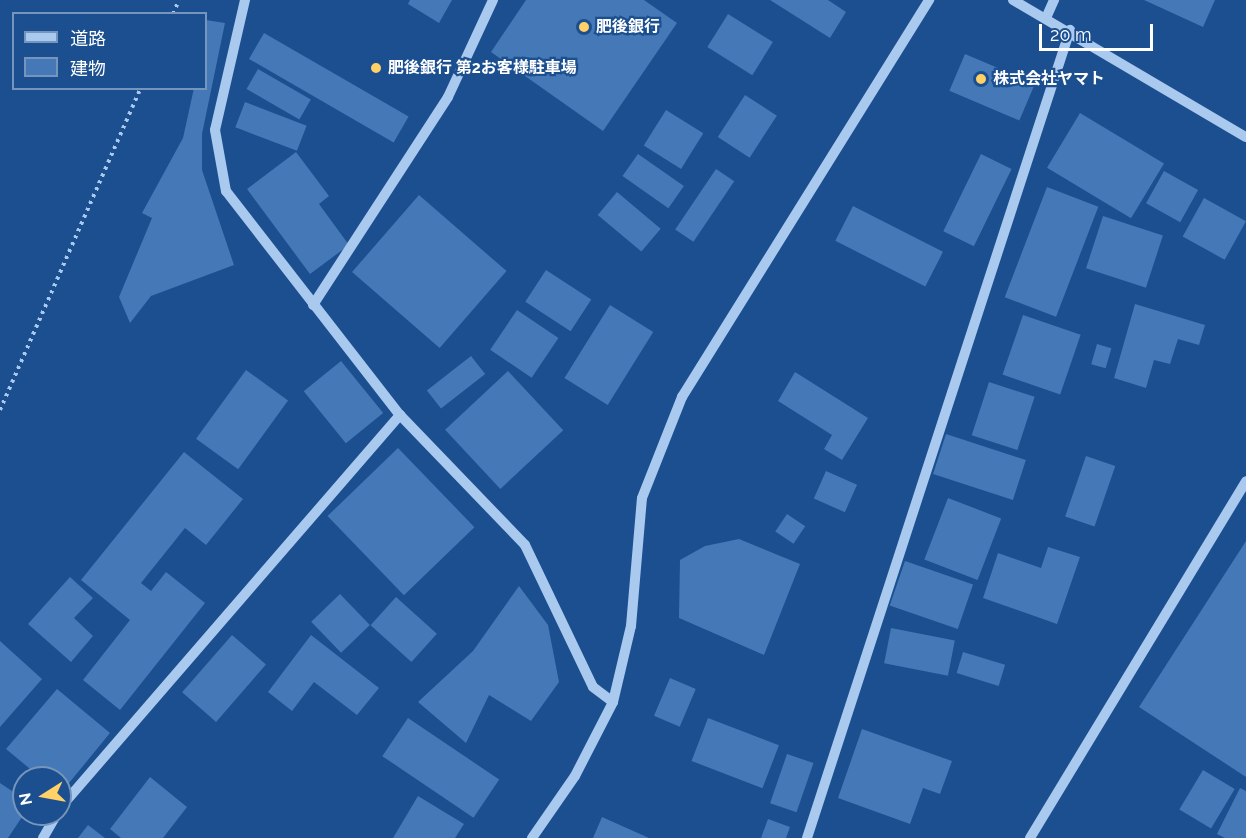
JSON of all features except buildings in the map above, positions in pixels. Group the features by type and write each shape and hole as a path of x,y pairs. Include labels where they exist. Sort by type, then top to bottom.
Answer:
{"street":[{"path":"245,0 215,130 226,191 400,416 525,545 593,687 613,702"},
{"path":"313,305 448,97 493,0"},
{"path":"532,838 575,776 613,702 631,626 642,498 682,397 929,0"},
{"path":"1013,0 1070,30 1246,137"},
{"path":"1046,18 1054,0"},
{"path":"807,838 1070,30"},
{"path":"72,794 400,416"},
{"path":"1030,838 1246,481"}],"path":[{"path":"0,410 140,90"}],"place":[{"name":"肥後銀行","path":"584,27"},
{"name":"肥後銀行 第2お客様駐車場","path":"376,68"},
{"name":"株式会社ヤマト","path":"981,79"}]}
